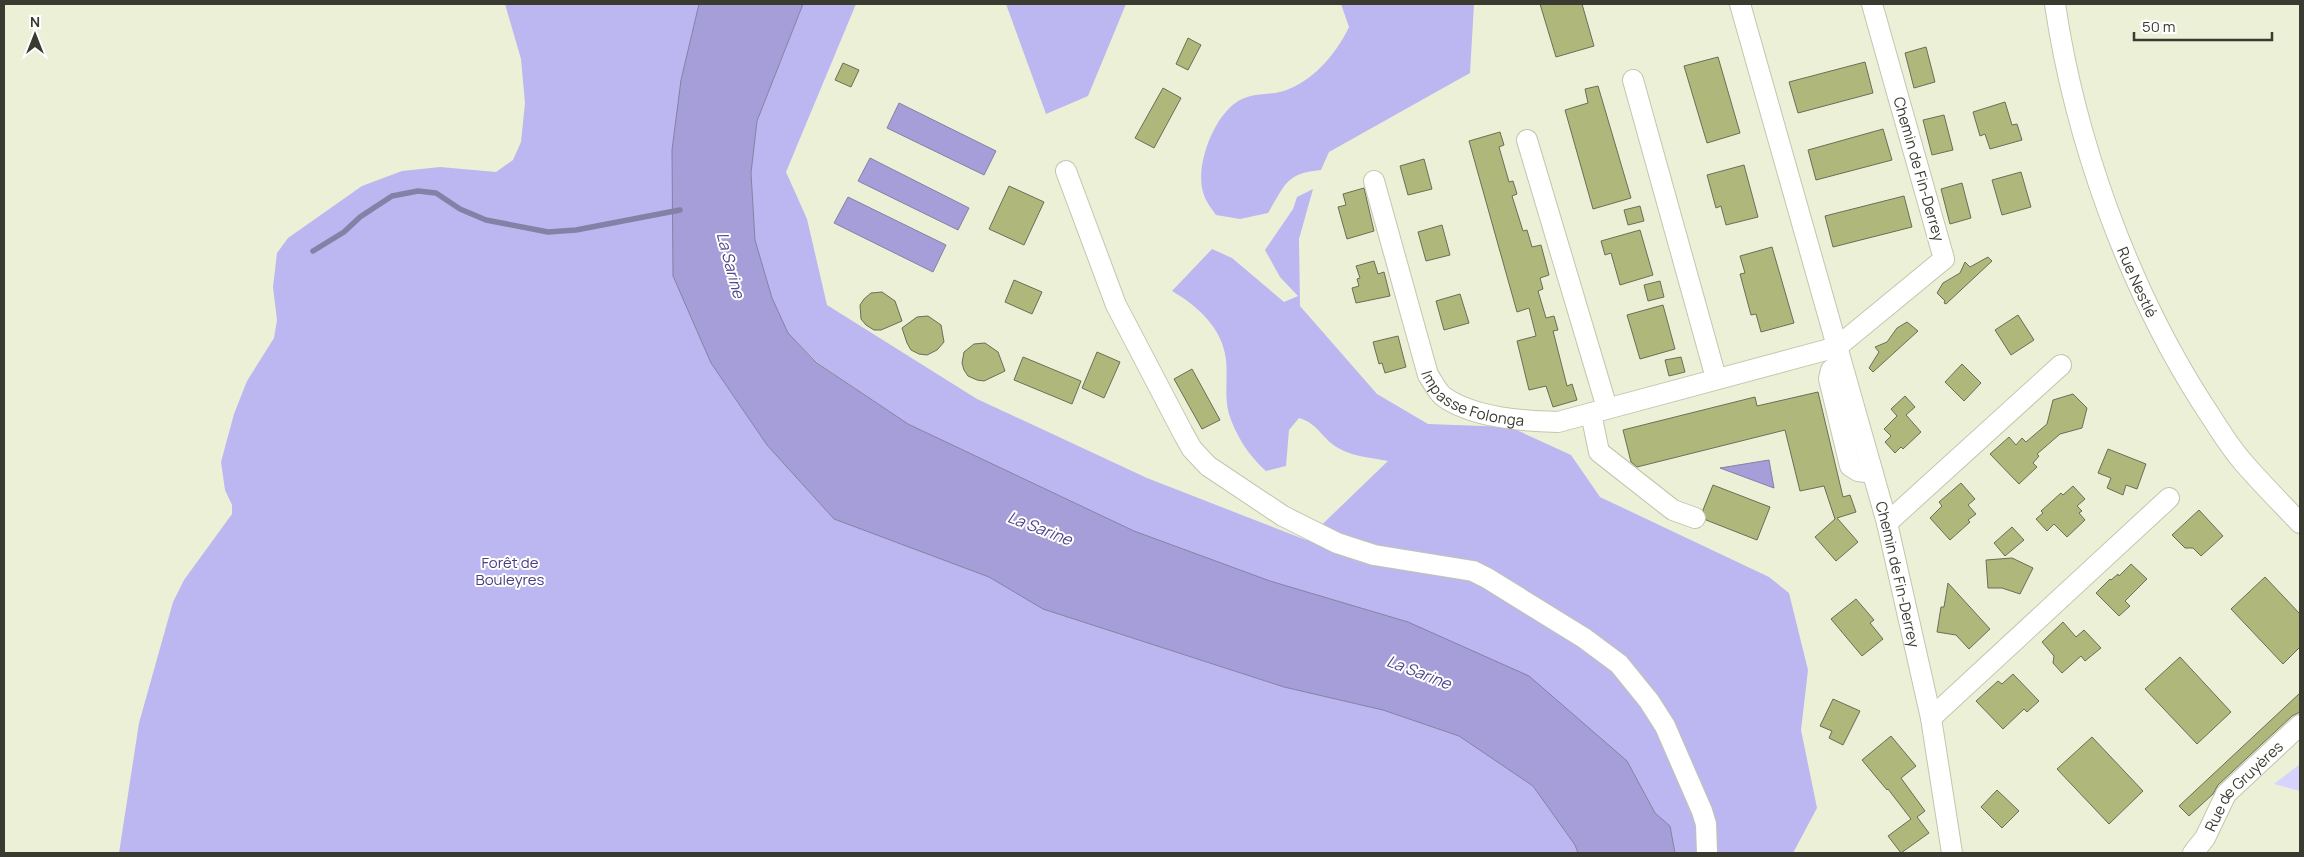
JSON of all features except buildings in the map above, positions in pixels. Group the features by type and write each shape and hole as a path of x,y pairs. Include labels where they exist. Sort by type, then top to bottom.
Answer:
{"street":[{"name":"Chemin de Fin-Derrey","path":"1740,4 1888,523 1931,718 1952,853"},
{"name":"Chemin de Fin-Derrey","path":"1839,355 1944,259 1872,4"},
{"name":"Rue Nestlé","path":"2055,4 2062,50 2093,166 2143,299 2188,381 2236,454 2300,523"},
{"path":"1634,80 1716,378"},
{"path":"1526,140 1599,410 1597,446 1603,456 1672,509 1695,518"},
{"path":"1066,171 1116,305 1183,434 1199,457 1222,478 1319,535 1374,555 1473,571 1606,652 1633,680 1665,726 1706,824 1707,853"},
{"name":"Impasse Folonga","path":"1374,181 1428,375 1442,396 1460,406 1515,421 1558,422 1716,378 1839,355"},
{"path":"1888,523 2061,365"},
{"path":"1931,718 2169,498"},
{"name":"Rue de Gruyères","path":"2193,853 2205,838 2226,794 2300,725"}],"shaded area":[{"path":"2300,764 2300,791 2274,784"}],"green space":[{"name":"Forêt de Bouleyres","path":"505,4 699,4 681,80 673,276 711,363 767,445 834,519 989,577 1043,609 1284,687 1383,710 1459,736 1533,786 1575,845 1578,853 119,853 139,723 173,602 184,580 232,514 232,505 225,490 221,462 234,414 247,381 274,338 277,320 273,287 277,253 288,238 362,186 402,171 440,167 496,172 513,160 521,142 525,103 521,59"},
{"path":"803,4 856,4 786,172 807,219 827,305 977,399 1147,478 1306,540 1388,461 1359,456 1342,450 1329,442 1312,424 1299,418 1289,430 1286,466 1266,471 1244,445 1235,430 1229,414 1226,360 1220,338 1200,311 1172,291 1212,249 1232,258 1284,302 1298,296 1280,277 1265,250 1293,209 1297,197 1313,189 1299,239 1300,306 1377,394 1428,424 1510,427 1571,455 1600,497 1769,577 1789,593 1808,670 1801,730 1817,808 1793,853 1675,853 1670,826 1655,813 1627,761 1408,622 1270,581 1134,531 908,424 818,363 788,333 772,298 755,240 751,173 757,121"},
{"path":"1006,4 1126,4 1088,96 1046,114"},
{"path":"1341,4 1474,4 1470,73 1329,152 1321,170 1300,174 1288,182 1268,213 1240,219 1216,215 1204,195 1201,172 1203,159 1212,133 1226,112 1234,104 1248,97 1276,93 1299,84 1325,63 1349,27"}],"water":[{"name":"La Sarine","path":"699,4 803,4 757,121 751,173 755,240 772,298 788,333 817,363 908,424 1134,531 1270,581 1408,622 1529,676 1627,761 1655,813 1670,826 1675,853 1578,853 1575,845 1533,786 1459,736 1383,710 1284,687 1043,609 989,577 834,519 767,445 711,363 673,276 672,150 681,80"},
{"path":"899,103 996,151 984,175 887,128"},
{"path":"870,158 969,208 958,230 858,181"},
{"path":"848,197 946,245 933,272 834,223"},
{"path":"1769,460 1774,488 1720,468"}],"waterway":[{"path":"313,251 344,232 360,217 392,196 418,191 436,193 460,209 486,220 548,232 576,230 680,210"}]}
